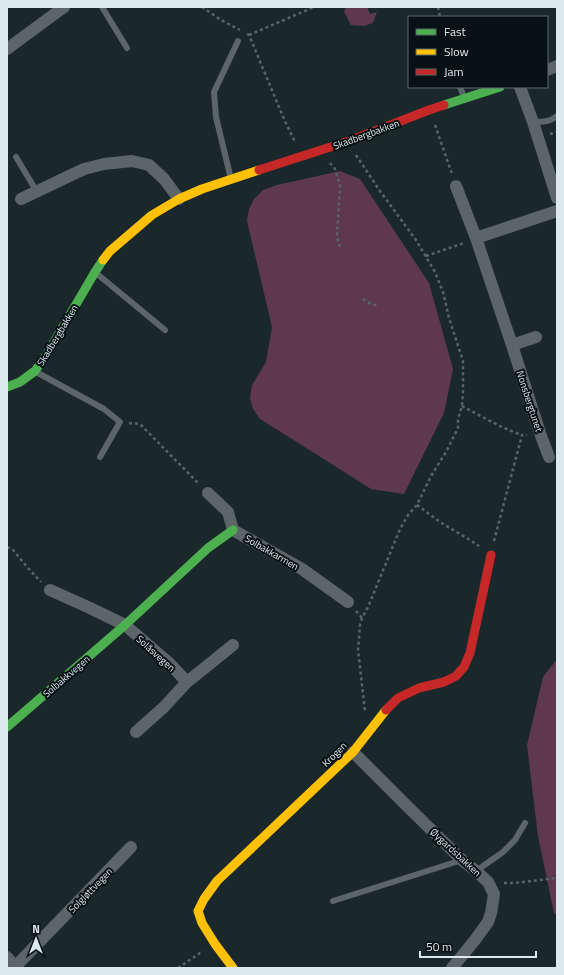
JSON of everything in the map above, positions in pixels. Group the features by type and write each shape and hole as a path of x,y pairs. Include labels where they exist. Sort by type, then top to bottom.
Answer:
{"street":[{"path":"7,49 64,7"},
{"name":"Skadbergbakken","path":"7,387 20,382 35,371 47,354 95,272 110,252 152,215 179,199 202,189 349,140 429,110 497,88"},
{"path":"520,88 533,122 557,198"},
{"path":"21,199 84,169 104,164 132,161 149,165 164,179 179,199"},
{"name":"Nonsbergtunet","path":"456,186 476,238 549,457"},
{"path":"476,238 557,211"},
{"path":"512,345 536,337"},
{"name":"Solbakkarmen","path":"208,493 228,512 233,530 297,566 348,602"},
{"name":"Solbakkvegen","path":"7,728 125,625 208,548 233,530"},
{"name":"Krogen","path":"233,968 215,944 202,923 198,911 204,899 217,881 353,752 383,712 398,698 419,688 444,682 456,676 464,667 470,653 491,555"},
{"path":"50,590 125,625"},
{"name":"Solåsvegen","path":"125,625 168,662 187,682"},
{"path":"136,732 164,707 187,682 232,645"},
{"name":"Øygardsbakken","path":"353,752 462,860 488,882 494,894"},
{"name":"Solgløttvegen","path":"7,957 16,968 131,847"},
{"path":"452,968 488,922 494,894"}],"lane":[{"path":"102,7 127,48"},
{"path":"231,179 216,117 214,92 238,42"},
{"path":"460,88 465,98"},
{"path":"533,122 553,120 557,116"},
{"path":"16,157 37,192"},
{"path":"95,272 166,330"},
{"path":"35,371 104,409 120,422 100,457"},
{"path":"476,871 502,852 515,840 525,823"},
{"path":"333,901 462,860"}],"path":[{"path":"202,7 221,20 249,35 292,138 296,144"},
{"path":"249,35 314,7"},
{"path":"435,125 456,186"},
{"path":"349,140 354,152 380,191 416,240 435,272 443,292 449,318 463,361 463,393 462,406 458,419 458,428 446,452 431,476 417,505 408,515 400,529 360,625 358,650 368,732"},
{"path":"319,150 335,169 340,186 337,236 339,245 343,247"},
{"path":"426,256 476,238"},
{"path":"363,299 378,306"},
{"path":"462,406 515,433 522,435 540,433"},
{"path":"120,422 140,424 208,493"},
{"path":"417,505 440,522 491,555 522,435"},
{"path":"7,547 13,550 28,568 50,590"},
{"path":"494,894 503,883 557,878"},
{"path":"178,968 215,944"}],"shaded area":[{"path":"346,7 367,7 370,14 377,12 373,23 364,26 351,25 344,12"},
{"path":"340,171 360,179 429,283 453,369 444,413 404,494 371,489 260,419 253,409 250,398 252,385 266,362 272,327 247,221 249,209 254,199 263,190 277,185"},
{"path":"557,659 557,916 554,913 538,836 527,745 543,677"}],"traffic: fast":[{"path":"444,105 497,88"},
{"path":"7,387 20,382 35,371 47,354 103,260"},
{"path":"7,727 125,625 208,548 233,530"}],"traffic: slow":[{"path":"103,260 110,251 152,215 179,199 202,189 259,170"},
{"path":"233,968 215,944 202,923 198,911 204,899 217,881 353,752 386,710"}],"traffic: jam":[{"path":"259,170 349,141 444,105"},
{"path":"386,710 398,698 419,688 444,682 456,676 464,667 470,653 491,555"}]}
